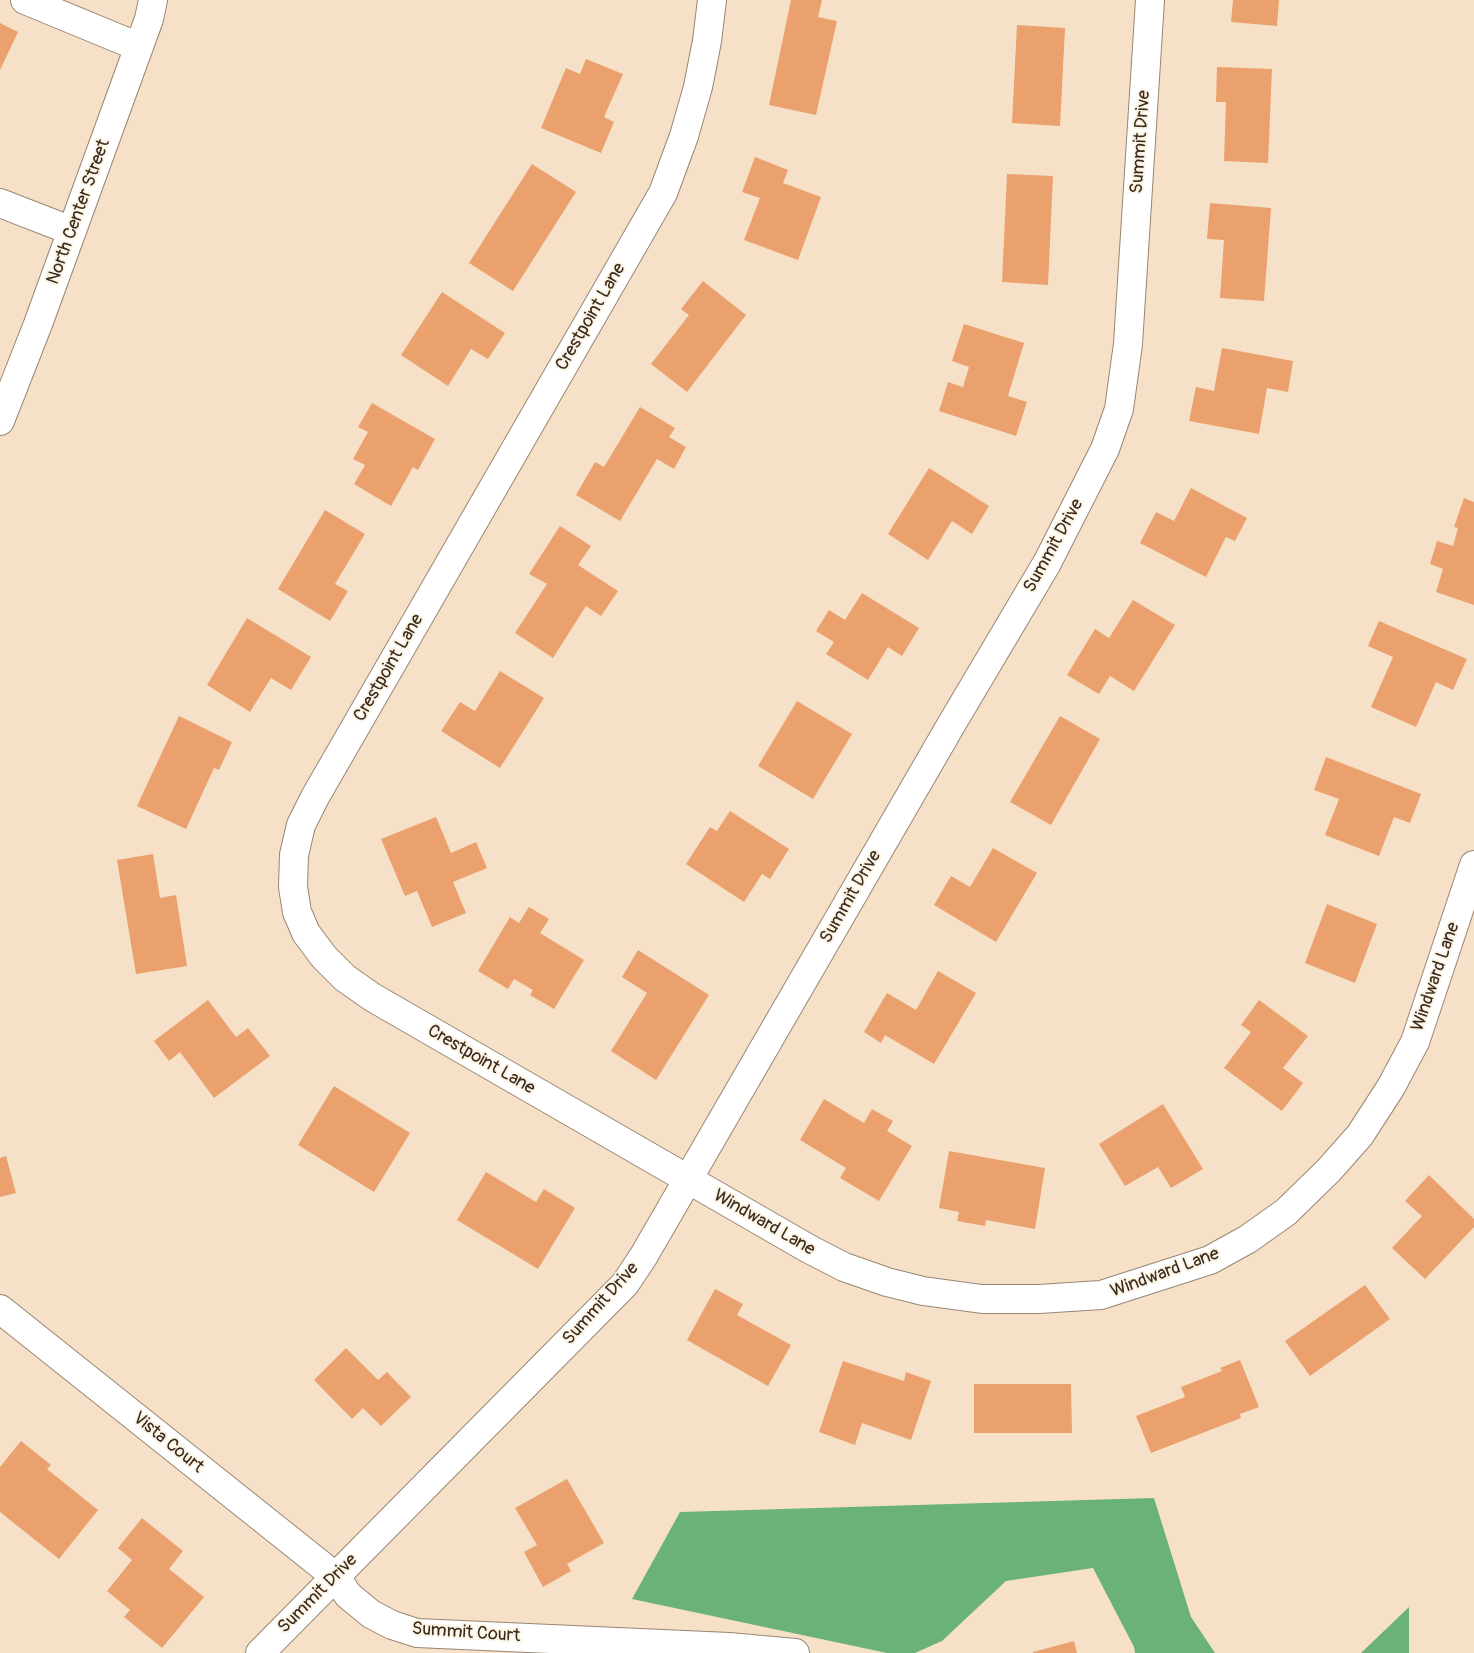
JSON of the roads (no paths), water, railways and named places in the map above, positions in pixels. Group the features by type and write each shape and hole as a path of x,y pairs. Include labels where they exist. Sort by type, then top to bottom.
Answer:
{"street":[{"path":"26,0 139,47"},
{"name":"North Center Street","path":"0,421 38,324 139,47 149,19 153,0"},
{"name":"Crestpoint Lane","path":"688,1179 372,997 345,978 324,957 306,933 297,912 293,887 294,855 302,825 315,797 663,193 684,136 698,87 707,42 712,0"},
{"name":"Summit Drive","path":"260,1653 625,1284 644,1257 1046,563 1105,449 1119,409 1128,344 1150,0"},
{"path":"0,203 72,231"},
{"name":"Windward Lane","path":"688,1179 809,1249 844,1267 887,1282 923,1291 982,1299 1039,1299 1101,1295 1210,1260 1248,1239 1286,1212 1329,1170 1360,1134 1391,1087 1415,1042 1474,865"},
{"name":"Vista Court","path":"0,1309 336,1577"},
{"name":"Summit Court","path":"336,1577 348,1595 371,1614 392,1625 417,1632 729,1647 795,1653"}]}
